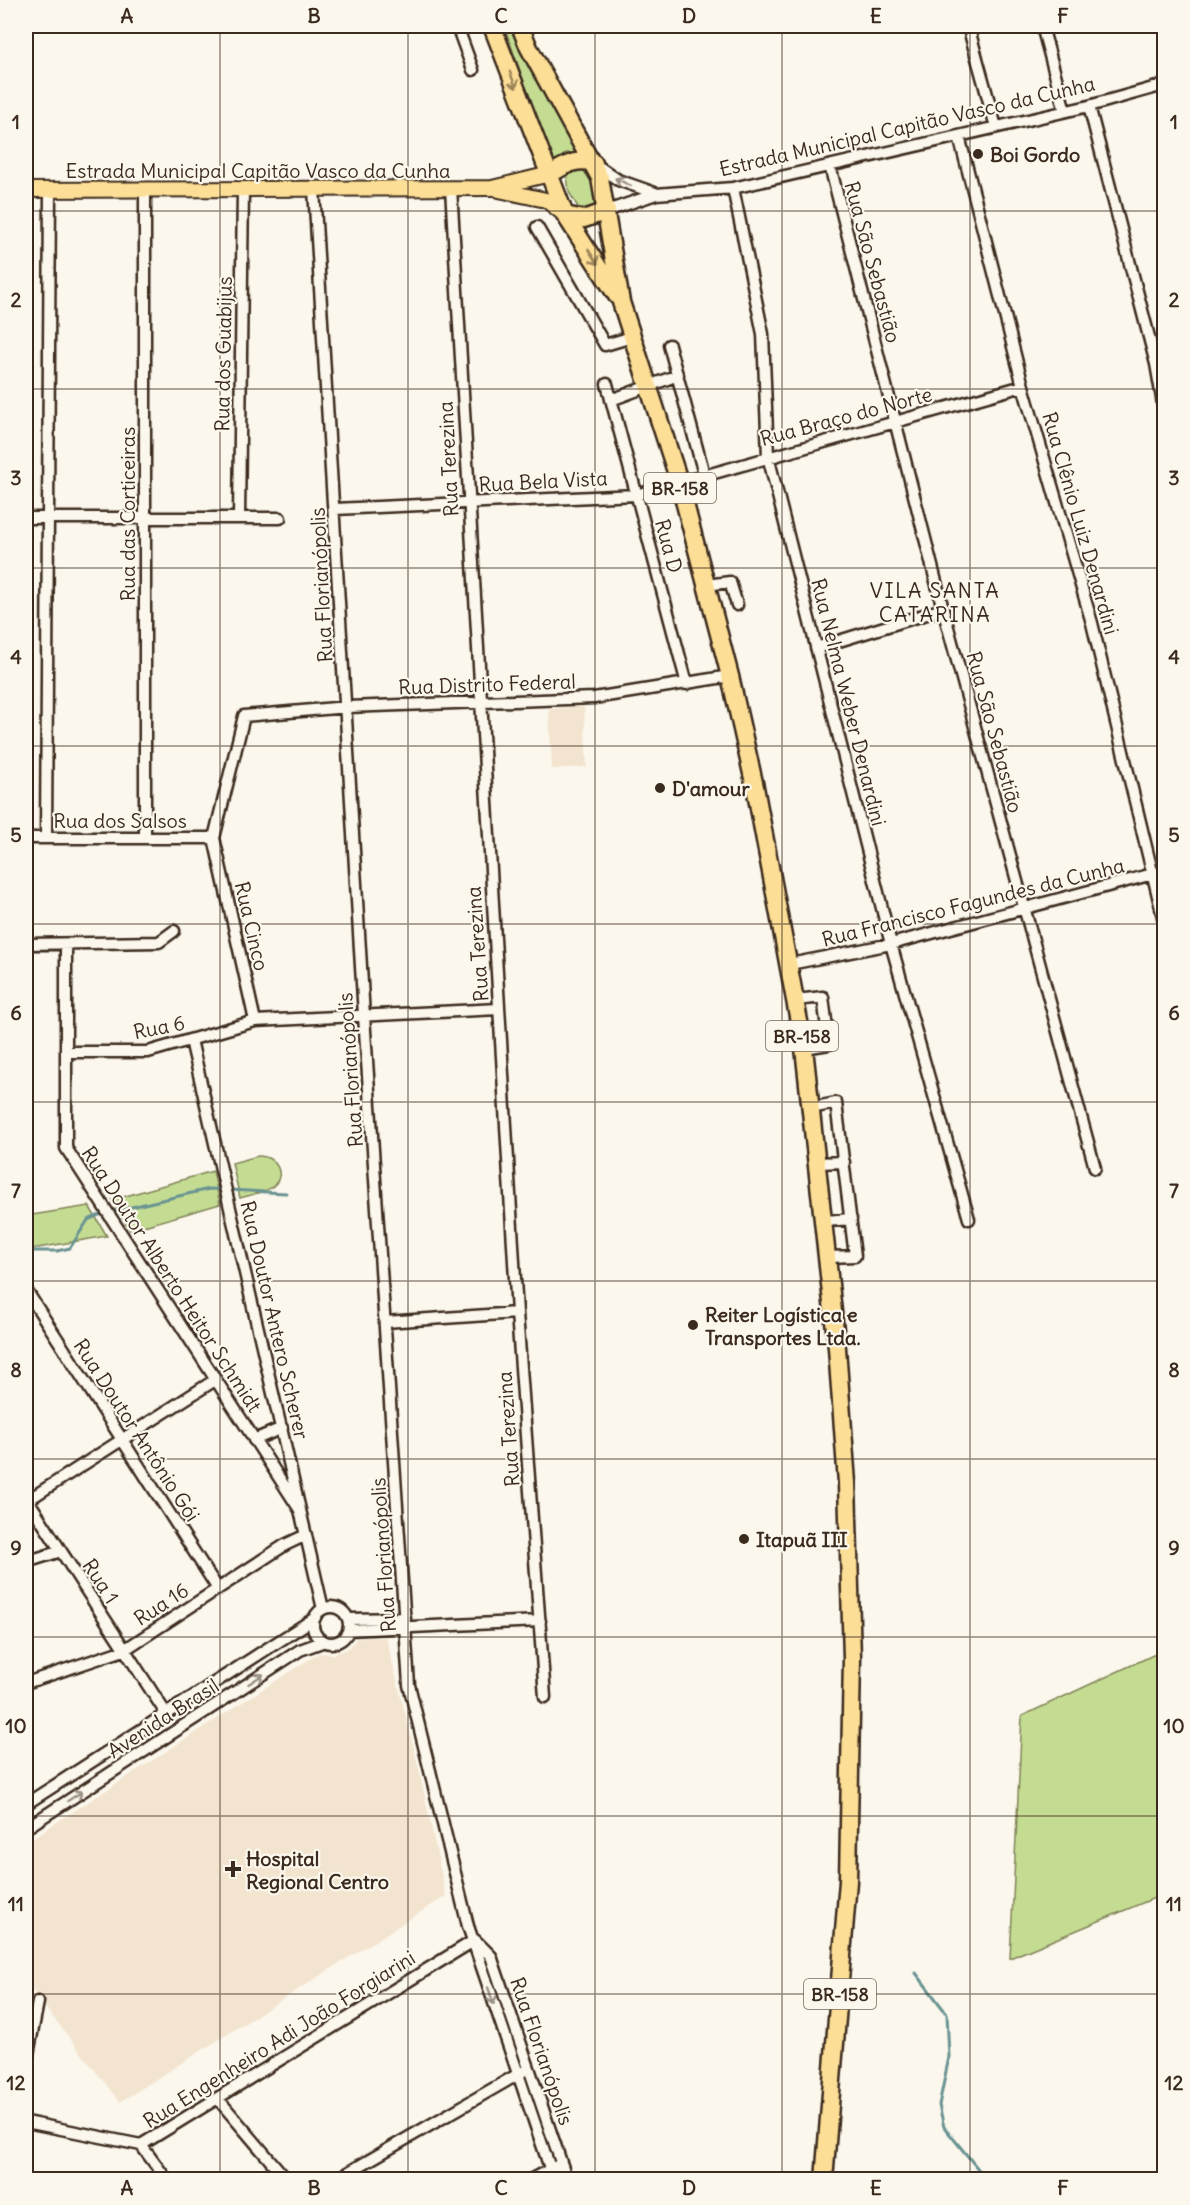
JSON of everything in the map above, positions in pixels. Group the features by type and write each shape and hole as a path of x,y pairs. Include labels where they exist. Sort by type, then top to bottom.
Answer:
{"highway":[{"name":"BR-158","path":"492,26 565,215 621,302"},
{"name":"BR-158","path":"520,26 529,48 594,163 600,178 621,302 678,481 729,676 755,787 804,1048 829,1257 847,1483 852,1722 847,1902 824,2180"},
{"path":"550,174 569,162 580,160 594,163"},
{"path":"565,215 584,219 607,211"}],"main road":[{"name":"Estrada Municipal Capitão Vasco da Cunha","path":"492,188 550,174"},
{"name":"Estrada Municipal Capitão Vasco da Cunha","path":"26,190 492,188 546,200 565,215"}],"street":[{"path":"457,26 473,70"},
{"path":"968,26 996,127"},
{"path":"1042,26 1065,111"},
{"name":"Estrada Municipal Capitão Vasco da Cunha","path":"607,211 656,194 733,188 1089,106 1164,86"},
{"path":"1089,106 1156,364 1164,410"},
{"name":"Rua Clênio Luiz Denardini","path":"959,136 1023,386 1092,623 1164,921"},
{"name":"Estrada Municipal Capitão Vasco da Cunha","path":"594,163 618,180 656,194"},
{"name":"Rua São Sebastião","path":"830,166 943,609 1095,1168"},
{"name":"Rua Terezina","path":"451,188 517,1313 545,1697"},
{"name":"Rua Nelma Weber Denardini","path":"733,188 764,334 768,456 891,944 969,1219"},
{"name":"Rua dos Guabijus","path":"239,518 243,189"},
{"name":"Rua Florianópolis","path":"314,189 364,1016 412,1698 458,1889 475,1940 479,1960 554,2180"},
{"path":"46,838 50,190"},
{"name":"Rua das Corticeiras","path":"145,190 145,838"},
{"path":"537,226 605,345 632,337"},
{"path":"669,345 704,474"},
{"path":"611,400 678,375"},
{"name":"Rua D","path":"606,384 687,684"},
{"name":"Rua Braço do Norte","path":"678,481 1023,386"},
{"name":"Rua Bela Vista","path":"335,509 636,495 678,481"},
{"path":"26,518 280,519"},
{"path":"706,585 730,582 737,605"},
{"path":"816,648 943,609"},
{"name":"Rua Distrito Federal","path":"214,838 243,716 347,707 594,698 729,676"},
{"name":"Rua dos Salsos","path":"26,838 214,838"},
{"name":"Rua Cinco","path":"214,838 255,1022"},
{"name":"Rua Francisco Fagundes da Cunha","path":"790,964 891,944 1164,871"},
{"path":"26,944 159,942 174,932"},
{"name":"Rua Doutor Alberto Heitor Schmidt","path":"66,945 66,1148 300,1510"},
{"path":"796,1000 823,997 830,1044 804,1048"},
{"name":"Rua 6","path":"66,1052 148,1052 255,1022 499,1009"},
{"name":"Rua Doutor Antero Scherer","path":"190,1040 323,1609"},
{"path":"811,1108 836,1103 851,1219 855,1256 829,1257"},
{"path":"818,1163 844,1162"},
{"path":"825,1221 851,1219"},
{"name":"Rua Doutor Antônio Gói","path":"26,1290 218,1589"},
{"path":"385,1322 517,1313"},
{"path":"27,1499 215,1380"},
{"path":"254,1440 282,1428"},
{"name":"Rua 1","path":"27,1499 167,1715"},
{"name":"Rua 16","path":"26,1683 124,1650 291,1541 306,1535"},
{"path":"26,1562 61,1551"},
{"name":"Avenida Brasil","path":"26,1804 315,1618 323,1609 334,1607 344,1612 349,1625 344,1638 336,1642 322,1642 300,1650 26,1828"},
{"path":"315,1618 315,1634 322,1642"},
{"name":"Avenida Brasil","path":"349,1625 540,1621"},
{"path":"115,1748 125,1764"},
{"name":"Rua Florianópolis","path":"475,1940 491,1956 567,2180"},
{"name":"Rua Engenheiro Adi João Forgiarini","path":"26,2122 141,2145 475,1940"},
{"path":"26,2066 38,2002"},
{"path":"335,2180 518,2074 529,2070"},
{"path":"218,2098 287,2180"},
{"path":"141,2145 167,2180"},
{"path":"530,2180 550,2168 562,2165"}],"shaded area":[{"path":"584,706 587,767 552,769 549,709"},
{"name":"Hospital Regional Centro","path":"386,1637 419,1769 446,1896 120,2102 26,1983 26,1842 319,1653 334,1654 348,1649 357,1638"}],"green space":[{"path":"504,26 514,26 529,64 576,153 566,153 554,165"},
{"path":"581,168 594,184 597,205 593,210 579,209 569,192 567,175"},
{"path":"258,1156 274,1162 279,1172 277,1182 268,1189 240,1198 232,1163"},
{"path":"213,1171 220,1204 130,1230 112,1200"},
{"path":"89,1206 107,1236 26,1250 26,1216"},
{"path":"1164,1650 1164,1894 1010,1958 1022,1716"}],"waterway":[{"path":"110,1212 209,1189 286,1193"},
{"path":"26,1251 57,1251 70,1248 88,1220 104,1213"},
{"path":"916,1973 947,2014 949,2057 939,2105 944,2127 987,2180"}],"place":[{"name":"Boi Gordo","path":"978,154"},
{"name":"D'amour","path":"660,788"},
{"name":"Reiter Logística e Transportes Ltda.","path":"693,1325"},
{"name":"Itapuã III","path":"744,1539"},
{"name":"Hospital Regional Centro","path":"233,1869"}],"district":[{"name":"VILA SANTA CATARINA","path":"935,602"}]}
